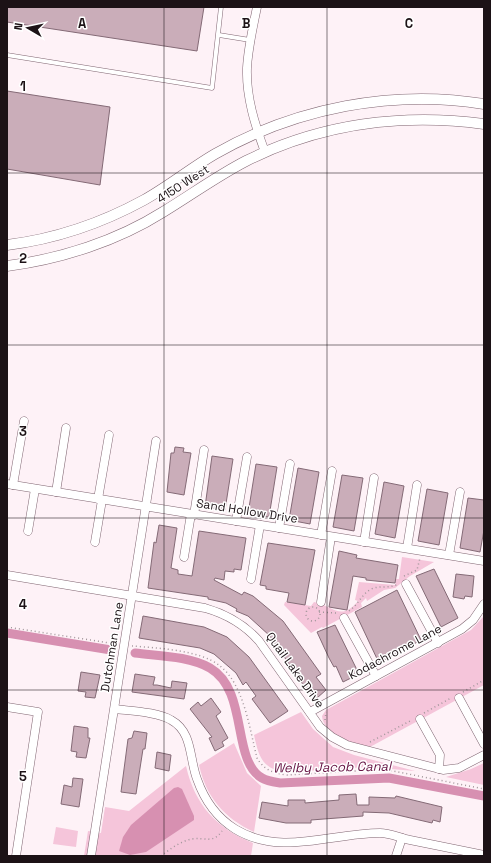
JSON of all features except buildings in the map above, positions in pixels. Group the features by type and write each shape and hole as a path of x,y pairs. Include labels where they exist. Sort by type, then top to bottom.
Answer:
{"street":[{"path":"257,7 247,68 248,85 254,121 265,152"},
{"name":"4150 West","path":"7,245 48,237 108,217 144,200 215,154 258,133 313,114 364,104 421,99 484,104"},
{"name":"4150 West","path":"7,266 74,251 126,232 163,212 229,170 265,152 316,134 373,122 430,119 484,124"},
{"path":"10,485 24,421"},
{"path":"56,492 66,428"},
{"path":"95,542 109,435"},
{"name":"Dutchman Lane","path":"91,856 156,441"},
{"path":"184,557 204,450"},
{"path":"236,521 247,457"},
{"path":"279,528 290,464"},
{"path":"321,535 332,471"},
{"path":"364,542 374,478"},
{"name":"Sand Hollow Drive","path":"10,485 484,561"},
{"path":"406,548 417,485"},
{"path":"28,531 35,489"},
{"path":"449,555 460,492"},
{"path":"251,579 260,525"},
{"path":"320,602 331,537"},
{"name":"Quail Lake Drive","path":"7,575 205,608 224,615 240,624 260,641 310,712 326,732 347,746 440,769 455,770 484,754"},
{"path":"403,582 438,643"},
{"name":"Kodachrome Lane","path":"310,712 438,643 468,625 477,616 484,604"},
{"path":"345,614 376,676"},
{"path":"459,698 484,744"},
{"path":"7,707 38,712 16,856"},
{"path":"115,709 164,716 178,724 185,733 189,744 196,778 212,808 235,829 249,836 275,843 294,843 382,833 472,854 484,855"},
{"path":"420,719 440,755 440,769"},
{"path":"396,856 402,838"}],"lane":[{"path":"7,56 212,88 221,7"},
{"path":"219,35 251,40"}],"path":[{"path":"319,612 320,616 315,621 309,620 307,612 312,608 316,608 319,612 345,614 369,590 382,586 394,586 403,582 417,570 421,551"},
{"path":"7,627 190,654 207,658 221,666 241,696 257,758 262,766 274,773 287,775 388,770 484,789"},
{"path":"367,743 484,680"},
{"path":"326,722 325,715 328,710"},
{"path":"161,856 179,844 191,839 215,839 224,829"}],"shaded area":[{"path":"402,557 434,562 410,576 395,588 384,590 367,601 366,598 361,603 362,607 311,633 284,605 285,602 311,606 314,602 337,611 347,611 358,601 355,600 359,582 395,585 396,579 399,579"},
{"path":"484,616 484,685 370,747 356,744 341,738 328,728 322,716 326,710 471,630"},
{"path":"301,712 313,729 333,747 354,755 415,771 367,767 288,772 279,771 272,768 263,761 260,756 254,735"},
{"path":"234,743 247,773 261,786 254,832 234,820 218,805 206,787 199,765"},
{"path":"484,763 484,785 446,777 471,769"},
{"path":"186,766 190,780 201,804 209,814 228,830 253,843 251,856 84,856 88,831 101,833 105,807 129,811"},
{"path":"178,787 182,789 194,816 194,820 146,852 130,855 119,851 123,837 131,825 174,788"},
{"path":"56,827 78,831 76,847 53,844"}],"waterway":[{"name":"Welby Jacob Canal","path":"7,633 111,650"},
{"name":"Welby Jacob Canal","path":"135,653 174,657 193,661 210,668 222,679 230,692 235,708 246,756 252,769 266,780 280,783 389,778 484,796"}]}
